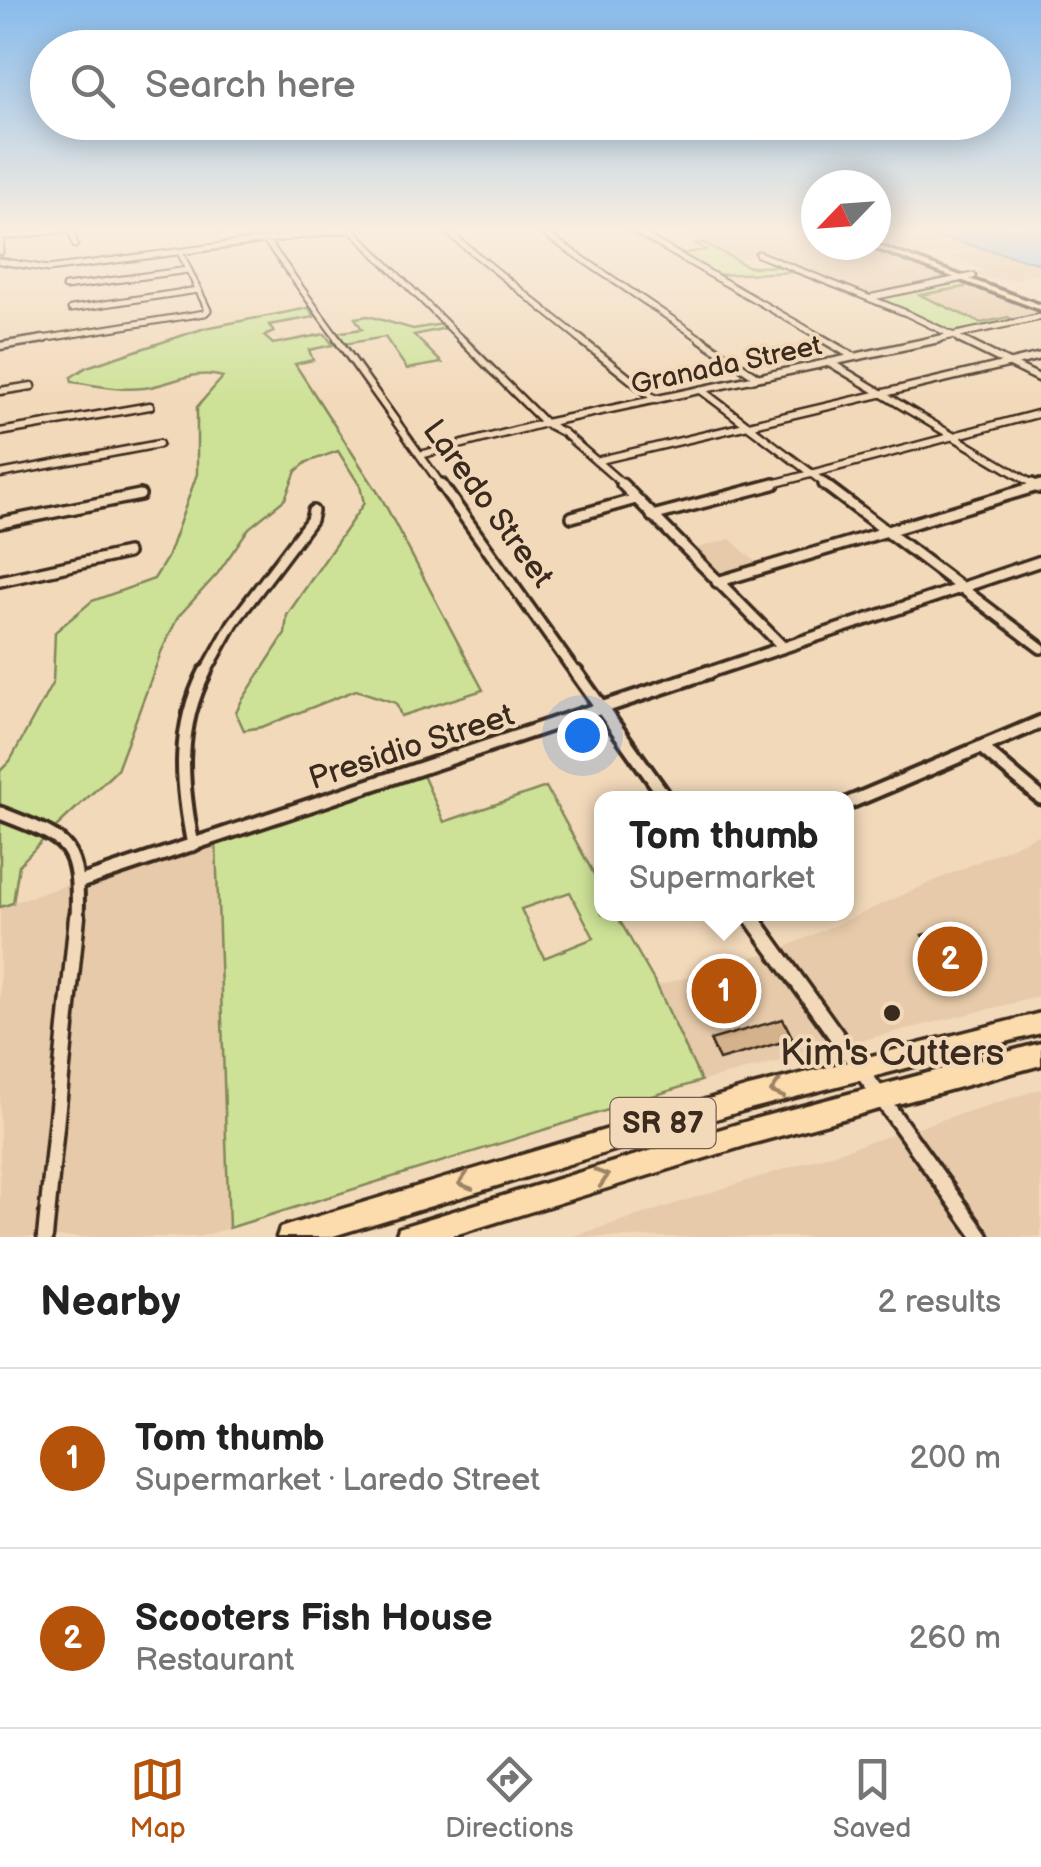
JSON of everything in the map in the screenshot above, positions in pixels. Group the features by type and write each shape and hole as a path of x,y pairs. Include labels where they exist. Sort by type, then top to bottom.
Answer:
{"highway":[{"path":"993,287 1041,306"},
{"name":"SR 87","path":"289,1237 690,1115 1041,1023"},
{"name":"SR 87","path":"408,1237 879,1095 1041,1054"}],"street":[{"path":"0,346 200,315 208,310 196,287"},
{"name":"Laredo Street","path":"300,287 661,791"},
{"path":"408,287 545,423 556,426 596,461 782,646"},
{"path":"516,287 656,400"},
{"path":"624,287 758,377"},
{"path":"733,287 854,356"},
{"path":"841,287 954,335 1041,379"},
{"path":"870,298 923,287"},
{"path":"71,309 198,290"},
{"name":"Granada Street","path":"420,454 545,423 1041,316"},
{"path":"596,461 1041,356"},
{"path":"829,362 1039,487"},
{"path":"0,392 32,386"},
{"path":"701,390 1041,648"},
{"path":"0,432 150,406"},
{"path":"652,516 1041,413"},
{"path":"0,474 159,444"},
{"path":"718,582 1039,487"},
{"path":"0,523 140,494"},
{"path":"572,516 636,500"},
{"path":"193,845 182,759 192,703 205,673 263,583 311,520 313,511"},
{"path":"0,581 128,552"},
{"name":"Presidio Street","path":"80,882 1041,561"},
{"path":"854,801 1041,722"},
{"path":"981,747 1041,798"},
{"path":"0,813 50,832 73,856 80,882 46,1237"},
{"path":"754,921 981,1237"}],"shaded area":[{"path":"846,287 919,287 870,296"},
{"path":"980,287 1041,311 1041,315 981,323 918,294"},
{"path":"730,539 760,566 719,578 691,550"},
{"path":"1041,834 1041,996 851,1043 783,948 844,921 854,921 854,917"},
{"path":"216,842 229,1228 199,1237 55,1237 86,885"},
{"path":"73,883 36,1237 0,1237 0,907"},
{"path":"770,952 837,1047 701,1081 657,986"},
{"path":"1041,1089 1041,1237 993,1237 912,1129"},
{"path":"898,1133 973,1237 571,1237"}],"green space":[{"path":"937,287 965,287 920,295 981,323 1008,317 1013,320 953,333 874,298"},
{"path":"309,308 314,317 269,325 274,332 264,336 273,344 325,334 333,345 309,350 313,360 295,364 382,499 483,690 401,716 396,703 356,690 262,727 244,730 236,713 241,702 285,634 287,615 364,503 360,486 338,451 307,462 296,471 285,499 249,528 218,573 178,617 117,770 55,828 0,807 0,771 10,761 53,682 55,632 92,601 154,579 167,558 197,474 197,407 223,377 203,374 125,389 72,382 71,377 87,367 205,328"},
{"path":"368,316 413,329 442,324 446,328 414,335 442,363 407,369 385,337 344,344 336,333 362,329 355,318"},
{"path":"422,773 444,822 546,787 594,874 594,921 620,921 657,986 701,1081 229,1228 216,842","holes":["570,892 594,938 544,958 521,909"]},
{"path":"0,819 46,837 19,865 13,903 0,907"}],"building":[{"path":"941,930 978,983 959,988 922,935"},
{"path":"735,971 749,1001 712,1011 699,981"},
{"path":"783,1019 793,1039 719,1060 710,1040"}],"place":[{"name":"Scooters Fish House","path":"950,959"},
{"name":"Tom thumb","path":"724,991"},
{"name":"Kim's Cutters","path":"892,1013"}]}
